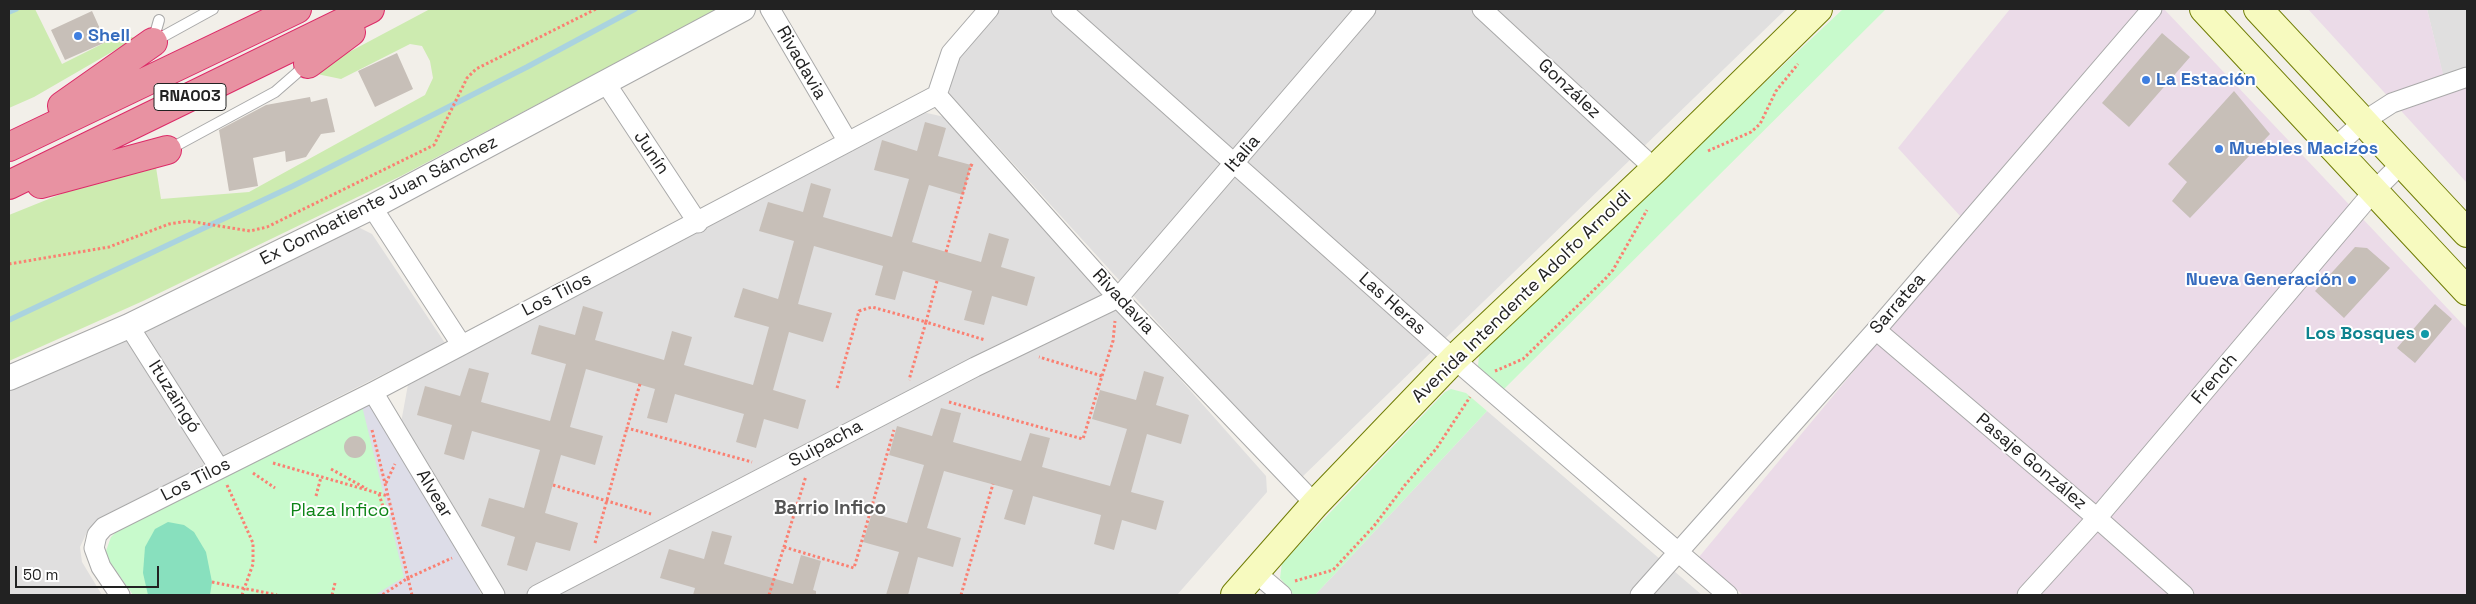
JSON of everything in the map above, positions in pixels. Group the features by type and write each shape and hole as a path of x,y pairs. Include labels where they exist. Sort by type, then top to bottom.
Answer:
{"highway":[{"name":"RNA003","path":"9,147 297,9"},
{"name":"RNA003","path":"9,185 370,9"},
{"path":"308,64 383,9"},
{"path":"9,141 156,31"},
{"path":"9,193 167,150"}],"main road":[{"name":"Avenida Intendente Adolfo Arnoldi","path":"1235,595 1315,504 1454,359 1656,169 1818,9"},
{"path":"2204,9 2467,291"},
{"path":"2258,9 2467,233"}],"street":[{"name":"Ex Combatiente Juan Sánchez","path":"9,378 129,326 372,208 743,9"},
{"name":"Rivadavia","path":"770,9 848,142"},
{"path":"938,95 951,53 989,9"},
{"name":"Las Heras","path":"1061,9 1454,359 1728,595"},
{"name":"Italia","path":"1118,298 1366,9"},
{"name":"González","path":"1482,9 1656,169"},
{"name":"Sarratea","path":"1640,595 1876,330 2152,9"},
{"path":"2333,149 2364,121 2392,103 2467,78"},
{"name":"Junín","path":"604,82 698,223"},
{"name":"Rivadavia","path":"938,95 1118,298 1315,504"},
{"name":"Los Tilos","path":"120,595 101,568 94,548 97,535 104,527 372,392 698,223 938,95"},
{"name":"French","path":"2027,595 2097,518 2373,192 2402,163"},
{"path":"372,208 462,344"},
{"name":"Suipacha","path":"537,595 922,394 1118,298"},
{"name":"Ituzaingó","path":"129,326 220,468"},
{"name":"Pasaje González","path":"1876,330 2097,518 2184,595"},
{"name":"Alvear","path":"372,392 495,595"},
{"path":"1255,572 1281,594"}],"lane":[{"path":"156,31 213,9"},
{"path":"167,150 275,92 308,64"}],"path":[{"path":"9,264 109,247 170,224 188,221 250,231 267,227 434,144 466,78 476,69 596,9"},
{"path":"1704,152 1752,132 1760,124 1776,91 1800,61"},
{"path":"946,252 971,165 979,168"},
{"path":"1281,594 1290,582 1334,570 1374,526 1404,485 1436,449 1482,383 1492,372 1523,359 1613,270 1652,201"},
{"path":"937,281 926,322 1102,376"},
{"path":"922,394 1083,439 1113,341 1118,298"},
{"path":"587,569 640,384"},
{"path":"372,392 369,415 412,595"},
{"path":"627,428 779,469"},
{"path":"770,595 813,452"},
{"path":"246,455 372,491"},
{"path":"220,468 253,543 253,564 242,595"},
{"path":"332,469 372,491 388,496"},
{"path":"316,496 321,476"},
{"path":"961,595 993,484"},
{"path":"552,485 678,522"},
{"path":"379,494 384,510"},
{"path":"382,595 408,578 468,550"},
{"path":"212,582 278,595"},
{"path":"332,595 336,583"}],"shaded area":[{"path":"1000,9 1786,9 1300,479 949,93 959,54"},
{"path":"2010,9 2164,9 2467,329 2467,595 1743,595 1699,557 1972,229 1898,148"},
{"path":"2308,9 2427,9 2446,86 2467,81 2467,183"},
{"path":"2427,9 2467,9 2467,77 2445,84"},
{"name":"Barrio Infico","path":"918,111 949,118 1266,476 1267,492 1177,595 499,595 401,423 409,379"},
{"path":"360,228 372,234 445,343 223,455 89,528 80,547 82,562 102,595 9,595 9,389 346,229"},
{"path":"369,405 375,408 477,583 481,595 375,595 404,577 362,406"},
{"path":"1487,411 1702,595 1315,595"}],"green space":[{"path":"9,9 35,9 62,64 120,35 136,38 34,97 9,108"},
{"path":"430,9 719,9 401,176 143,301 9,361 9,215 118,171 155,161 161,199 249,192 425,95 433,78 430,61 422,46 410,44 341,79 317,74 319,68"},
{"path":"1843,9 1886,9 1504,389 1485,375 1478,366 1479,356 1483,348"},
{"path":"1451,389 1466,393 1487,411 1315,595 1294,595 1280,578 1282,563 1445,392"},
{"name":"Plaza Infico","path":"369,405 375,408 481,595 133,595 108,559 106,551 111,537 118,530 362,406"},
{"path":"168,522 184,525 194,532 206,552 212,582 210,595 148,595 143,573 145,547 155,529"}],"building":[{"name":"Shell","path":"92,11 106,42 65,60 51,30"},
{"name":"La Estación","path":"2162,33 2190,57 2129,127 2102,103"},
{"path":"397,53 413,89 375,107 358,71"},
{"name":"Muebles Macizos","path":"2234,91 2270,134 2190,218 2172,201 2187,182 2168,164"},
{"path":"310,97 311,102 327,98 335,132 321,134 306,157 286,162 285,151 253,158 258,186 229,191 219,130 266,105"},
{"path":"925,122 946,128 938,156 971,165 963,195 929,185 912,242 981,262 989,233 1009,239 1001,267 1035,277 1027,306 992,296 984,325 964,320 972,291 903,271 895,300 875,295 883,266 814,246 798,304 832,313 823,342 789,332 773,390 806,400 798,429 764,419 756,448 736,442 744,414 675,394 667,423 647,418 655,389 586,369 570,427 603,436 595,465 561,455 545,513 578,523 570,551 536,542 527,571 507,565 515,537 481,526 489,498 524,508 540,450 472,431 464,460 444,454 452,425 417,415 425,386 460,396 469,368 489,373 481,402 550,421 566,364 531,354 539,325 575,335 583,306 603,312 595,340 664,360 672,331 692,337 684,365 753,385 769,327 734,317 743,288 778,299 794,241 759,231 768,202 803,212 811,183 831,189 823,217 892,237 909,179 874,170 882,140 917,151"},
{"name":"Nueva Generación","path":"2355,247 2367,248 2390,268 2344,318 2315,291"},
{"name":"Los Bosques","path":"2435,304 2452,319 2415,363 2397,348"},
{"path":"1144,371 1164,377 1156,405 1189,415 1181,444 1147,434 1131,492 1164,501 1156,530 1122,520 1114,550 1094,544 1101,515 1033,496 1025,525 1004,519 1013,490 944,471 927,528 961,538 953,567 918,557 908,595 886,595 899,552 863,542 872,513 907,523 924,465 889,455 897,426 932,436 941,408 961,413 953,442 1021,461 1030,433 1050,438 1042,467 1110,486 1127,429 1092,419 1100,390 1136,400"},
{"path":"351,436 359,436 366,443 366,451 359,458 351,458 344,451 344,443"},
{"path":"712,531 732,536 724,564 793,584 801,555 821,561 813,590 816,591 816,595 693,595 695,588 660,578 669,549 704,559"}],"waterway":[{"path":"9,12 16,9"},
{"path":"9,320 293,186 527,67 635,9"}],"place":[{"name":"Shell","path":"78,36"},
{"name":"La Estación","path":"2146,80"},
{"name":"Muebles Macizos","path":"2219,149"},
{"name":"Nueva Generación","path":"2352,280"},
{"name":"Los Bosques","path":"2425,334"}],"district":[{"name":"Barrio Infico","path":"830,509"}]}
